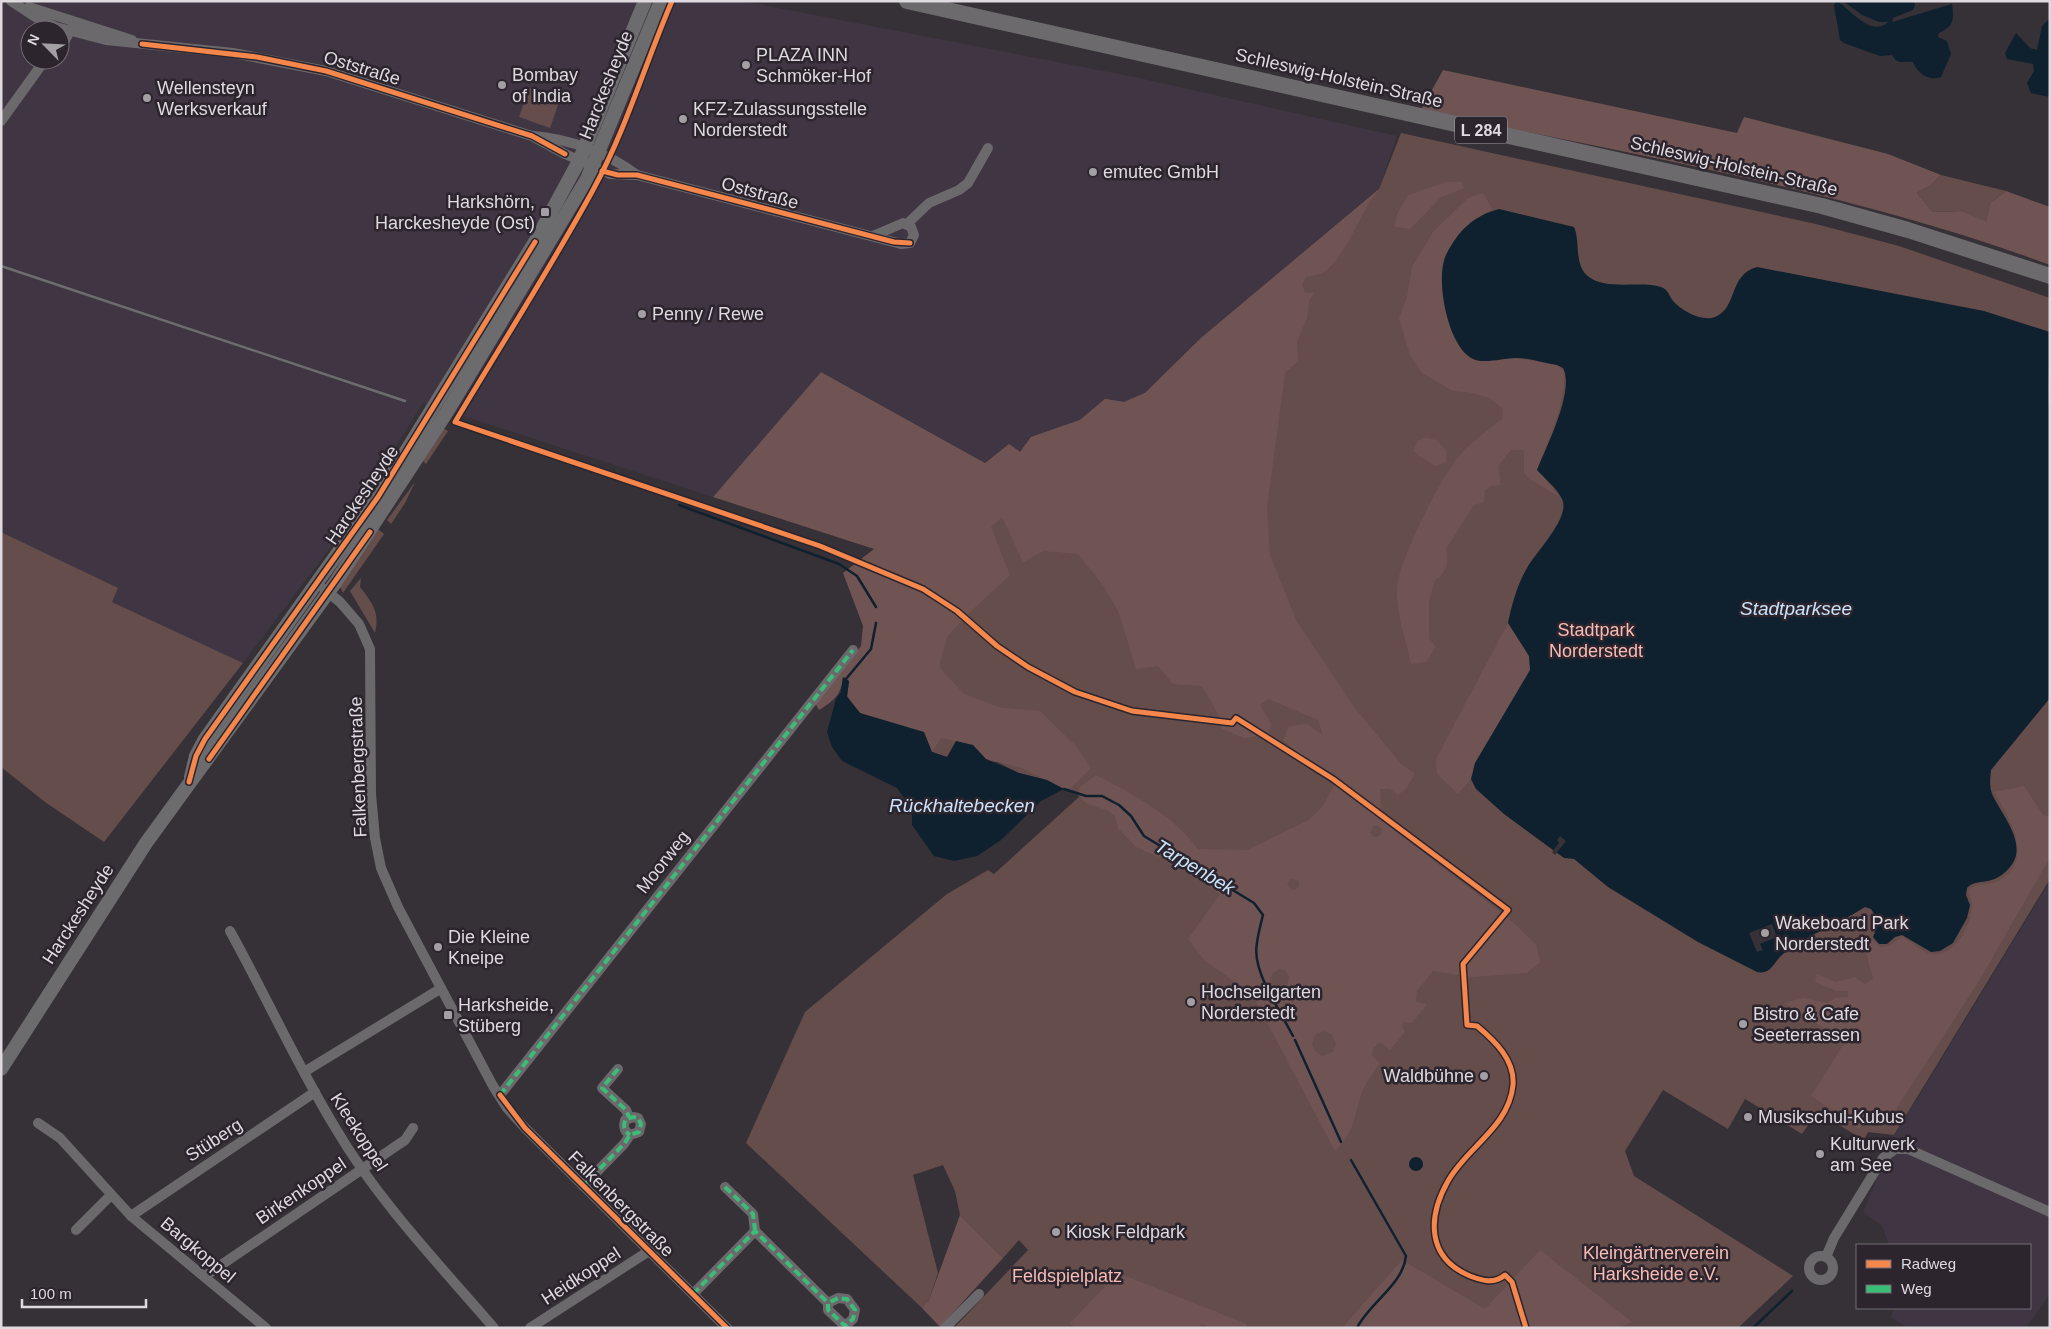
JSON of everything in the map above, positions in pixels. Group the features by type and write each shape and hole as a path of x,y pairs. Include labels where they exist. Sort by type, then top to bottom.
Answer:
{"main road":[{"name":"Harckesheyde","path":"1,1069 130,868 189,782 209,759 323,588 535,242 585,148 645,1"},
{"name":"Harckesheyde","path":"323,588 378,520 445,415 554,236 598,154 661,1"},
{"name":"Schleswig-Holstein-Straße","path":"907,1 1822,206 1908,230 2050,276"}],"street":[{"name":"Oststraße","path":"12,1 43,20"},
{"name":"Oststraße","path":"70,27 123,44 142,44 233,53 300,64 361,81 532,136 579,161 610,174 637,175 901,244 910,243 914,235 907,224"},
{"path":"70,32 73,27"},
{"path":"1,121 37,70"},
{"name":"Oststraße","path":"532,136 553,138 585,148 616,161 637,175"},
{"path":"873,236 898,224 907,224 929,203 959,190 968,183 988,148"},
{"name":"Falkenbergstraße","path":"323,588 345,606 359,624 370,649 372,794 377,852 391,894 440,989 500,1095 525,1128 727,1328"},
{"name":"Moorweg","path":"500,1095 853,650"},
{"name":"Kleekoppel","path":"230,931 315,1092 362,1170 396,1214 494,1328"},
{"path":"304,1072 440,989"},
{"path":"583,1186 624,1144 630,1135 639,1132 642,1124 638,1118 629,1117 626,1110 602,1088 618,1068"},
{"name":"Stüberg","path":"131,1216 315,1092"},
{"name":"Bargkoppel","path":"38,1123 60,1138 131,1216 266,1328"},
{"name":"Birkenkoppel","path":"205,1276 405,1140 412,1128"},
{"path":"1826,1257 1844,1221 1883,1158 1895,1149 1908,1149 2050,1212"},
{"path":"725,1187 753,1214 755,1231 828,1303"},
{"path":"76,1230 111,1195"},
{"path":"693,1294 755,1231"},
{"name":"Heidkoppel","path":"530,1328 649,1251"},
{"path":"945,1328 979,1294"}],"shaded area":[{"path":"1,1 743,1 1135,77 1397,136 1379,189 1201,338 1145,393 1124,402 1105,400 1080,420 1031,437 1019,452 1009,444 985,463 821,372 713,497 423,403 345,528 243,663 112,602 117,588 1,532"},
{"path":"1443,70 1737,133 1744,117 1888,154 1941,175 1931,185 1917,193 1933,212 1962,211 1986,222 1990,203 2006,191 2050,207 2050,265 1896,215 1817,195 1659,159 1421,110"},
{"path":"1446,182 1461,182 1464,188 1440,198 1410,229 1395,227 1397,214 1408,195"},
{"path":"1379,189 1336,260 1324,272 1306,277 1302,284 1305,293 1314,293 1309,301 1307,319 1297,341 1298,361 1285,373 1267,508 1270,555 1297,622 1355,708 1401,764 1415,774 1406,789 1398,795 1390,789 1380,789 1381,814 1385,823 1508,918 1536,944 1540,962 1527,973 1472,977 1433,971 1417,991 1416,1002 1427,1004 1412,1023 1404,1022 1402,1026 1405,1032 1390,1050 1380,1042 1373,1048 1372,1056 1380,1063 1363,1090 1348,1136 1335,1151 1252,994 1205,961 1188,939 1220,894 1171,859 1156,856 1136,847 1118,828 1115,816 1107,810 1087,804 1077,794 1080,787 1096,775 1152,806 1176,825 1198,849 1247,850 1309,820 1323,806 1335,784 1283,740 1289,726 1307,724 1323,735 1318,720 1268,699 1260,705 1271,724 1268,735 1244,738 1222,729 1217,712 1202,686 1173,684 1158,666 1136,669 1119,613 1103,585 1078,554 1044,551 1023,562 1002,517 991,527 1010,575 968,614 947,637 939,667 964,694 1002,708 1040,711 1075,745 1091,768 1071,788 1064,789 1022,768 986,759 973,745 941,738 932,752 924,732 860,713 847,696 849,681 843,677 839,693 833,700 819,710 815,703 861,646 863,626 843,573 874,549 713,497 821,372 985,463 1009,444 1020,452 1031,437 1080,420 1105,399 1124,402 1145,393 1201,338","holes":["1374,825 1382,828 1381,834 1378,837 1373,837 1370,832","1291,878 1299,881 1299,886 1295,890 1287,885","1280,969 1286,971 1289,977 1287,985 1281,988 1274,987 1270,981 1272,974","1324,1031 1331,1034 1336,1044 1333,1052 1322,1056 1314,1050 1312,1044 1316,1034"]},
{"path":"1483,193 1493,210 1484,213 1478,361 1517,358 1557,365 1565,372 1559,410 1537,470 1560,497 1531,480 1524,473 1524,450 1511,450 1498,466 1501,485 1491,486 1485,490 1484,502 1474,505 1446,549 1445,571 1435,580 1429,601 1429,638 1436,647 1426,662 1411,664 1397,599 1399,576 1404,560 1420,522 1456,460 1478,438 1502,419 1503,409 1490,398 1467,392 1453,391 1422,373 1410,355 1399,318 1407,297 1412,267 1433,232 1468,198"},
{"path":"1426,438 1436,440 1446,450 1446,463 1435,466 1413,450 1418,441"},
{"path":"1508,623 1529,656 1530,670 1475,763 1471,779 1458,794 1437,774 1436,759"},
{"path":"2024,786 2043,815 2050,817 2050,857 1979,981 1896,1109 1886,1123 1868,1111 1859,1129 1811,1096 1845,1042 1784,1003 1803,998 1827,1003 1836,998 1848,997 1848,991 1836,991 1815,982 1817,974 1836,982 1855,977 1865,984 1873,979 1866,953 1865,940 1871,939 1880,947 1889,946 1902,937 1932,954 1948,951 1955,945 1961,938 1969,921 1972,903 1969,890 1976,886 1998,881 2009,873 2016,862 2016,838 2006,813 1994,792"},
{"path":"2050,881 2050,1293 2026,1328 1908,1328 1890,1317 1894,1309 2031,1309 2031,1244 1889,1244 1882,1226 1863,1212 1895,1135"},
{"path":"960,1215 1003,1258 940,1327 922,1308 929,1300"},
{"path":"1540,1250 1632,1322 1618,1328 1342,1328 1402,1260 1485,1309"},
{"path":"1118,1273 1247,1324 1246,1328 1210,1328 1202,1324 1197,1328 1075,1328 1070,1323"}],"green space":[{"path":"529,88 560,99 550,128 519,117"},
{"name":"Stadtpark Norderstedt","path":"1401,133 1816,224 1899,246 2050,298 2050,879 1894,1135 1868,1132 1864,1140 1817,1112 1802,1134 1745,1099 1728,1129 1663,1090 1625,1151 1634,1176 1793,1276 1738,1328 954,1328 1028,1250 1019,1240 1003,1258 960,1215 955,1191 943,1165 913,1175 938,1273 929,1300 922,1308 746,1143 805,1012 947,894 988,870 994,874 1080,796 1047,780 1019,773 997,762 947,757 932,752 860,713 1009,444 1020,452 1031,437 1080,420 1105,399 1124,402 1145,393 1201,338 1379,189"},
{"path":"1941,175 2006,191 1990,203 1986,223 1962,211 1933,212 1917,193 1931,185"},
{"path":"443,428 448,431 426,464 422,460"},
{"path":"415,482 405,503 391,524 387,520"},
{"path":"378,529 384,534 343,593 340,587"},
{"path":"1,532 118,588 112,602 243,663 104,842 45,802 1,767"},
{"path":"361,578 360,587 372,603 376,614 375,633 350,591"}],"water":[{"path":"1837,1 1861,20 1875,27 1888,22 1879,22 1862,15 1843,1 1914,1 1913,10 1893,18 1892,22 1952,4 1952,22 1948,28 1939,33 1938,37 1947,41 1951,54 1941,77 1932,78 1924,76 1917,70 1913,62 1901,62 1892,55 1880,56 1844,43 1840,40 1834,5"},
{"path":"2050,18 2050,97 2031,93 2027,83 2034,71 2033,64 2007,59 2005,53 2016,33 2030,48 2037,50 2042,26"},
{"name":"Stadtparksee","path":"1499,209 1574,227 1579,260 1584,272 1589,277 1605,283 1644,284 1664,288 1677,305 1698,317 1710,318 1722,313 1727,307 1741,277 1757,267 1984,311 2050,332 2050,698 1991,770 1990,783 1992,793 2012,830 2017,849 2015,858 2010,867 1998,878 1976,883 1967,888 1966,895 1970,905 1967,918 1953,943 1940,951 1931,952 1902,935 1895,937 1887,944 1879,944 1873,937 1879,922 1871,909 1865,907 1793,947 1783,954 1766,972 1757,972 1698,942 1608,887 1574,859 1564,858 1504,814 1476,789 1471,779 1475,763 1530,670 1529,656 1508,623 1515,595 1527,568 1557,525 1562,515 1563,506 1562,499 1557,491 1537,470 1558,419 1562,404 1566,378 1563,368 1557,365 1521,358 1481,361 1471,358 1455,339 1445,310 1442,279 1446,255 1467,226 1481,216"},
{"name":"Rückhaltebecken","path":"843,677 849,681 847,697 860,713 924,732 932,752 947,757 956,741 973,745 986,759 1019,773 1047,780 1064,789 1041,801 1001,840 977,856 954,861 934,856 912,825 912,809 897,788 842,761 832,747 827,732 836,699 841,692"},
{"path":"1416,1157 1421,1159 1423,1164 1421,1169 1416,1171 1411,1169 1409,1164 1411,1159"}],"pier":[{"path":"1560,836 1566,841 1555,855 1552,852 1559,843 1557,840"},
{"path":"1772,924 1777,937 1760,944 1763,950 1757,952 1749,933"}],"waterway":[{"path":"679,505 839,564 857,576 876,607"},
{"path":"846,679 871,649 876,623"},
{"name":"Tarpenbek","path":"1064,789 1086,796 1102,796 1119,805 1131,816 1144,836 1254,903 1263,915 1256,951 1258,967 1266,986"},
{"name":"Tarpenbek","path":"1270,994 1293,1036"},
{"name":"Tarpenbek","path":"1295,1040 1341,1142"},
{"name":"Tarpenbek","path":"1351,1160 1406,1256 1399,1276 1369,1310 1357,1328"},
{"path":"1753,1328 1792,1291"}],"railway":[{"path":"1,266 405,401"}],"marked path":[{"path":"500,1095 853,650"},
{"path":"618,1069 602,1088 626,1110 629,1117"},
{"path":"583,1186 624,1144 630,1135 639,1132 641,1124 638,1118 633,1117 625,1120 624,1129 630,1135"},
{"path":"725,1187 753,1214 755,1231"},
{"path":"693,1294 755,1231 828,1303 828,1310 845,1326 853,1319 855,1310 847,1299 838,1298 828,1303"}],"cycle path":[{"path":"672,1 605,167 560,249 455,422 820,546 923,589 957,611 997,646 1028,667 1075,692 1132,711 1232,723 1236,718 1333,779 1508,910 1463,964 1467,1025 1477,1026 1497,1045 1507,1059 1513,1076 1510,1100 1496,1125 1456,1169 1448,1181 1441,1195 1434,1223 1435,1236 1439,1248 1445,1259 1456,1268 1470,1276 1484,1280 1493,1281 1505,1275 1512,1282 1526,1328"},
{"path":"142,44 257,57 326,71 532,136 565,154"},
{"path":"602,171 618,175 637,175 894,242 910,243"},
{"path":"189,782 196,756 205,739 378,497 535,242"},
{"path":"209,759 370,532"},
{"path":"500,1095 525,1128 727,1328"}],"place":[{"name":"PLAZA INN Schmöker-Hof","path":"746,65"},
{"name":"Bombay of India","path":"502,85"},
{"name":"Wellensteyn Werksverkauf","path":"147,98"},
{"name":"KFZ-Zulassungsstelle Norderstedt","path":"683,119"},
{"name":"emutec GmbH","path":"1093,172"},
{"name":"Harkshörn, Harckesheyde (Ost)","path":"545,212"},
{"name":"Penny / Rewe","path":"642,314"},
{"name":"Wakeboard Park Norderstedt","path":"1765,933"},
{"name":"Die Kleine Kneipe","path":"438,947"},
{"name":"Hochseilgarten Norderstedt","path":"1191,1002"},
{"name":"Harksheide, Stüberg","path":"448,1015"},
{"name":"Bistro & Cafe Seeterrassen","path":"1743,1024"},
{"name":"Waldbühne","path":"1484,1076"},
{"name":"Musikschul-Kubus","path":"1748,1117"},
{"name":"Kulturwerk am See","path":"1820,1154"},
{"name":"Kiosk Feldpark","path":"1056,1232"}],"park label":[{"name":"Kleingärtnerverein Harksheide e.V.","path":"1656,1263"},
{"name":"Feldspielplatz","path":"1067,1276"}]}
